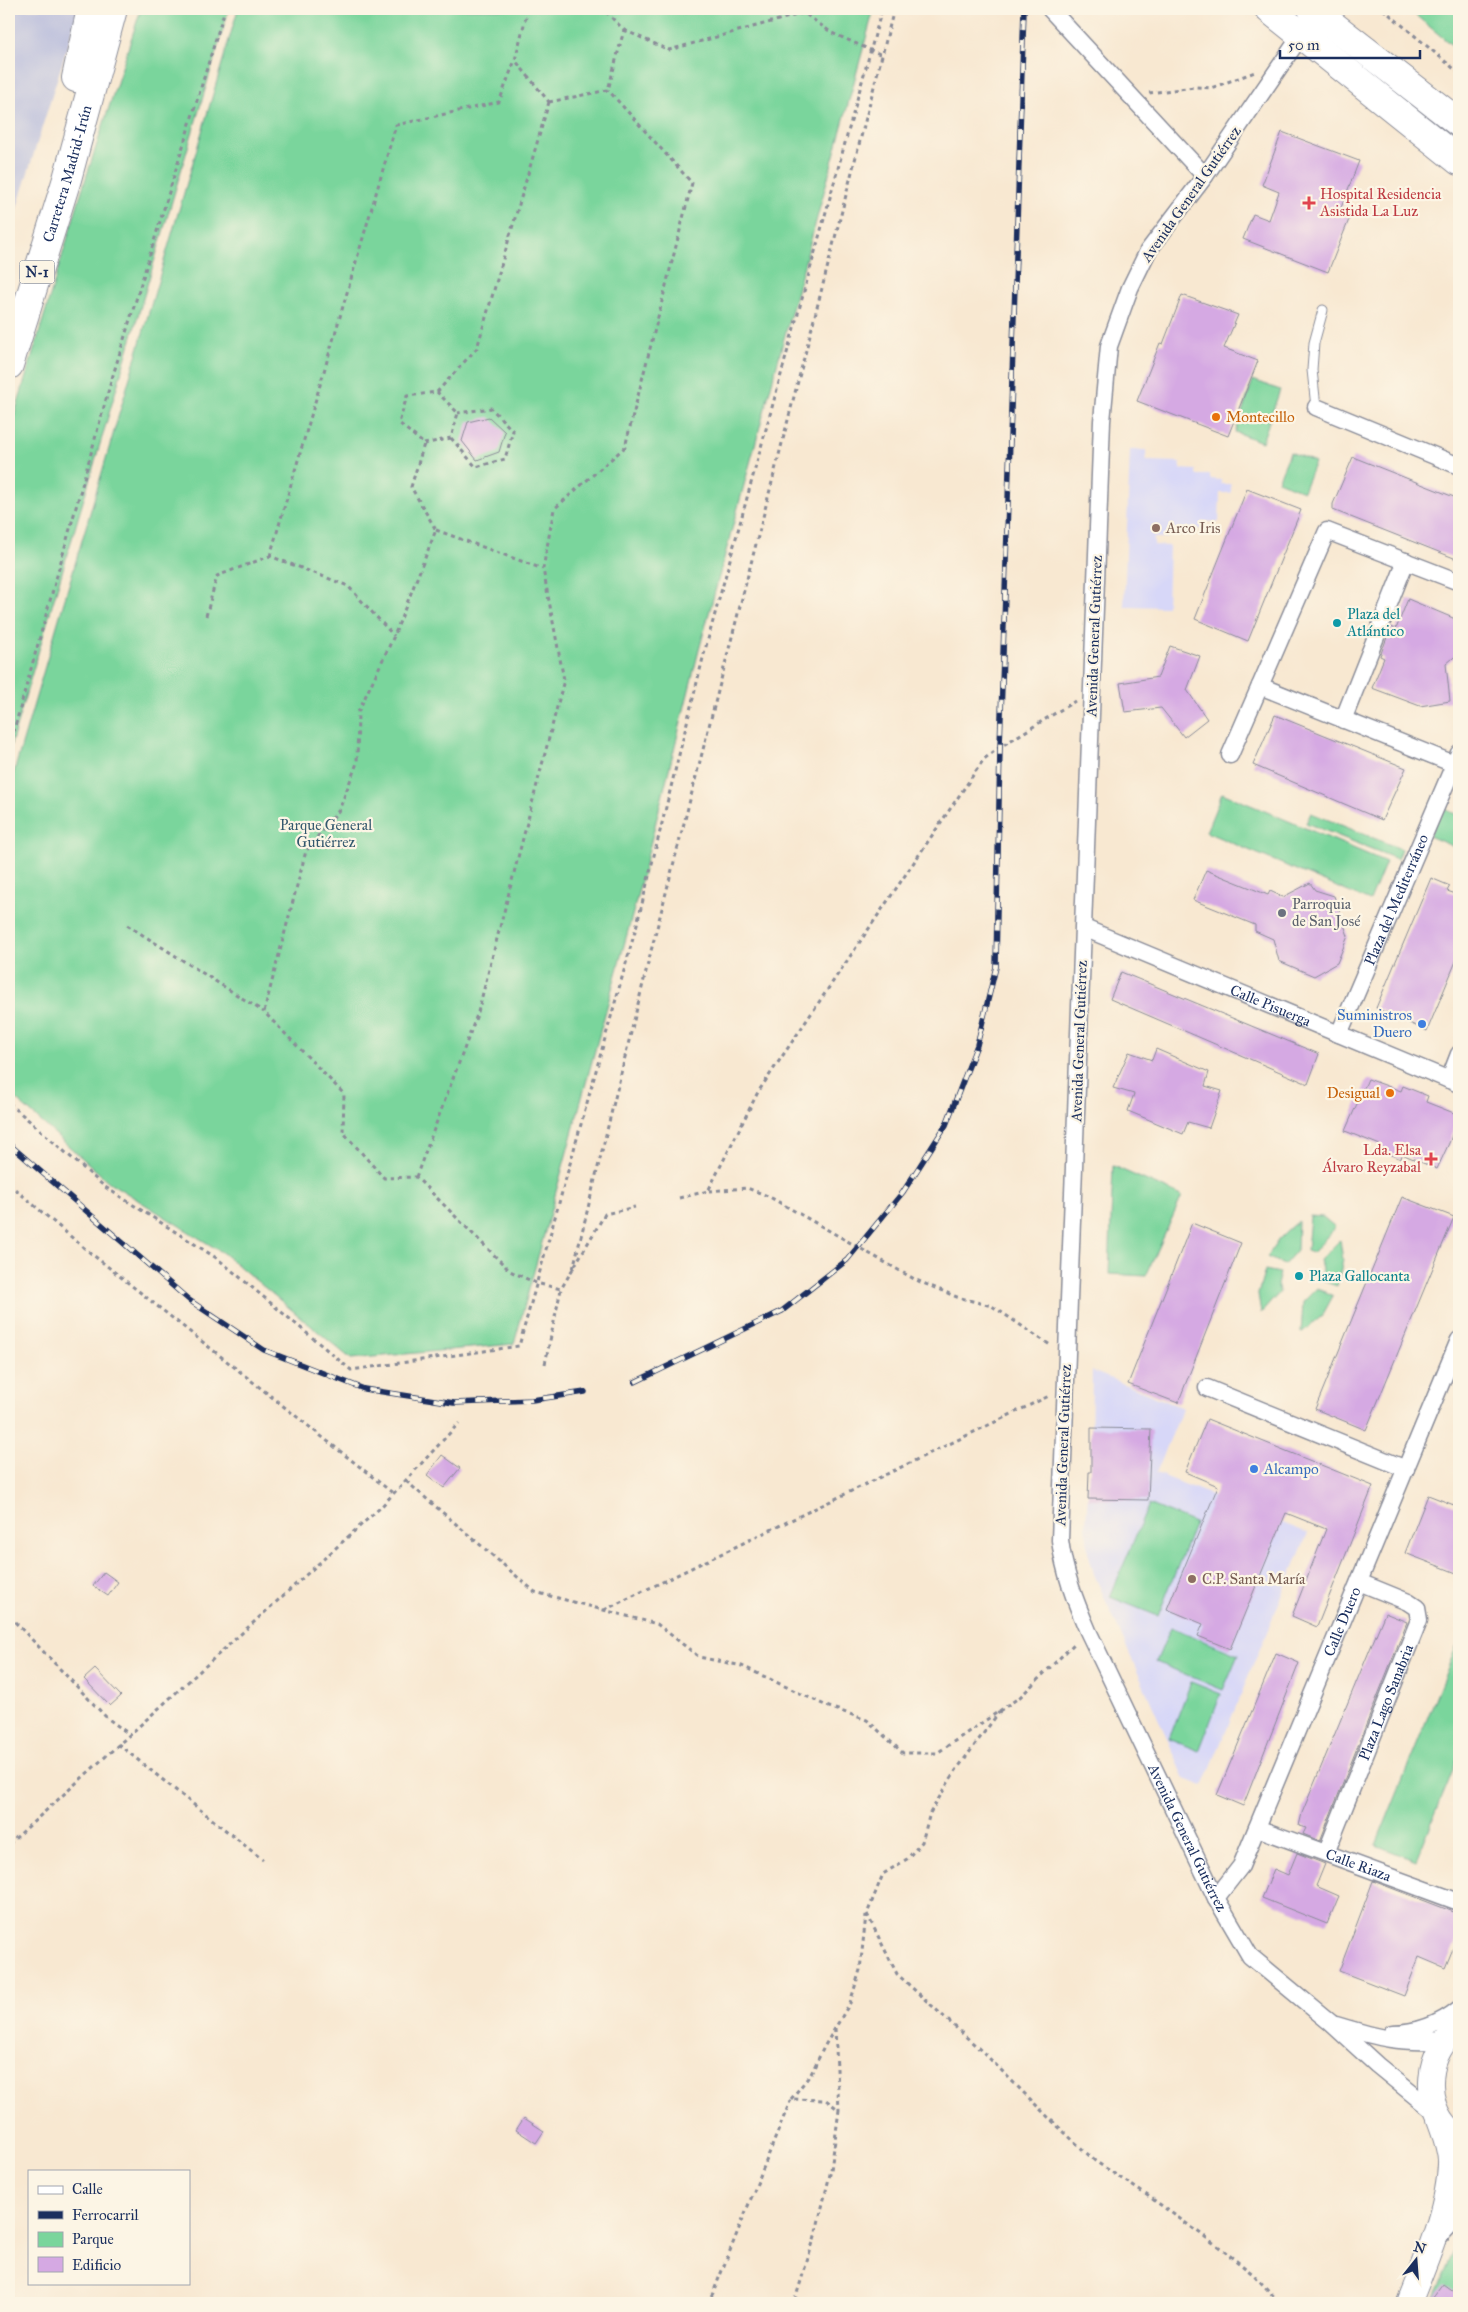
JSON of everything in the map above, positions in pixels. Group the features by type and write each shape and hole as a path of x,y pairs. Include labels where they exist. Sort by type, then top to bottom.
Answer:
{"highway":[{"name":"N-1","path":"67,180 76,80 91,9"},
{"name":"Carretera Madrid-Irún","path":"9,365 67,180 113,9"},
{"path":"83,120 129,9"},
{"path":"1269,9 1459,161"},
{"path":"1312,9 1459,123"}],"street":[{"path":"1050,9 1205,176"},
{"name":"Avenida General Gutiérrez","path":"1302,34 1205,176 1148,251 1130,288 1109,346 1102,421 1060,1540 1062,1557 1072,1592 1088,1631 1216,1898 1250,1956 1331,2023 1438,2117"},
{"path":"1316,407 1459,466"},
{"path":"1230,755 1327,531 1459,582"},
{"path":"1343,720 1406,561"},
{"path":"1260,686 1343,720 1458,761"},
{"name":"Plaza del Mediterráneo","path":"1339,1034 1458,761"},
{"name":"Calle Pisuerga","path":"1084,928 1454,1082"},
{"path":"1454,1082 1459,1054"},
{"name":"Calle Duero","path":"1216,1898 1241,1866 1459,1340"},
{"path":"1207,1388 1406,1470"},
{"name":"Plaza Lago Sanabria","path":"1326,1853 1419,1620 1417,1608 1408,1602 1359,1582"},
{"name":"Calle Riaza","path":"1257,1828 1459,1902"},
{"name":"Avenida General Gutiérrez","path":"1331,2023 1364,2034 1398,2042 1456,2027"},
{"name":"Avenida General Gutiérrez","path":"1364,2034 1401,2033 1423,2029 1439,2023 1456,2027"},
{"path":"1433,2246 1448,2185 1450,2163 1448,2146 1438,2117 1431,2087 1433,2063 1456,2027"},
{"path":"1438,2117 1459,2137"},
{"path":"1409,2303 1433,2246 1459,2200"},
{"path":"1433,2246 1459,2215"}],"lane":[{"path":"1316,407 1312,370 1314,343 1323,310"}],"path":[{"path":"9,748 110,385 225,9"},
{"path":"270,556 396,125 499,102 515,60 528,9"},
{"path":"603,9 624,30 669,50 804,13 832,33 882,55"},
{"path":"9,1103 105,1187 218,1259 351,1370 518,1346 636,924 705,650 882,9"},
{"path":"573,1269 651,951 894,9"},
{"path":"1383,9 1459,74"},
{"path":"608,90 624,30"},
{"path":"515,60 549,102"},
{"path":"1129,95 1195,87 1211,88 1252,72 1276,71"},
{"path":"549,102 608,90"},
{"path":"416,1177 478,1012 564,680 543,569 554,509 625,447 692,183 608,90"},
{"path":"424,444 399,423 407,396 437,392 477,348 549,102"},
{"path":"437,392 458,413"},
{"path":"451,438 476,467 505,459 513,431 491,408 458,413"},
{"path":"451,438 458,413"},
{"path":"424,444 451,438"},
{"path":"424,444 411,487 436,530 543,569"},
{"path":"264,1012 306,851 339,810 357,762 358,712 394,636 436,530"},
{"path":"206,616 217,576 270,556 348,586 394,636"},
{"path":"708,1191 758,1092 984,760 1000,747 1092,690"},
{"path":"127,925 264,1012 344,1094 343,1132 384,1178 416,1177 510,1271 536,1283 561,1289"},
{"path":"9,1184 83,1248 394,1494"},
{"path":"679,1198 708,1191 747,1188 768,1196 916,1280 957,1297 992,1306 1067,1356"},
{"path":"545,1364 561,1289 605,1214 635,1207"},
{"path":"603,1610 1066,1388"},
{"path":"9,1844 394,1494 459,1423"},
{"path":"406,1481 535,1592 657,1624 699,1657 742,1666 829,1707 867,1720 903,1753 937,1753 1020,1697 1088,1631"},
{"path":"15,1622 107,1718 128,1734"},
{"path":"707,2303 713,2293 790,2099 811,2074 850,2003 860,1970 866,1914 883,1874 907,1859 922,1842 930,1813 954,1773 1000,1711"},
{"path":"118,1744 263,1860"},
{"path":"866,1914 897,1974 986,2055 1048,2117 1095,2161 1151,2198 1254,2275 1280,2303"},
{"path":"794,2303 815,2236 831,2170 840,2110 835,2028"},
{"path":"790,2099 826,2100 840,2110"}],"shaded area":[{"path":"9,9 79,9 9,233"},
{"name":"Arco Iris","path":"1130,450 1146,450 1146,461 1180,462 1180,469 1196,470 1196,475 1210,475 1210,479 1221,480 1221,484 1231,484 1231,493 1220,493 1219,522 1202,521 1202,529 1186,528 1185,534 1169,534 1168,538 1154,538 1154,545 1169,546 1167,607 1124,606"},
{"name":"C.P. Santa María","path":"1092,1371 1183,1408 1156,1473 1308,1533 1203,1786 1185,1779 1094,1574 1088,1552 1086,1525 1089,1472 1091,1472"}],"green space":[{"path":"141,9 229,9 9,751 9,433 82,190"},
{"name":"Parque General Gutiérrez","path":"238,9 874,9 699,650 634,909 514,1344 351,1359 223,1253 109,1182 9,1093 9,789"},
{"path":"1408,9 1459,9 1459,51"},
{"path":"1253,380 1280,390 1262,442 1235,432"},
{"path":"1290,452 1315,462 1303,491 1278,481"},
{"path":"1222,793 1386,862 1370,901 1206,832"},
{"path":"1443,808 1459,816 1459,849 1429,836"},
{"path":"1311,813 1401,849 1397,859 1306,823"},
{"path":"1113,1166 1182,1196 1146,1276 1109,1274"},
{"path":"1310,1216 1323,1217 1335,1227 1313,1253 1307,1251"},
{"path":"1298,1221 1297,1250 1284,1265 1267,1257 1279,1239"},
{"path":"1340,1240 1343,1260 1337,1286 1320,1280 1322,1269 1320,1260"},
{"path":"1265,1270 1280,1273 1277,1285 1280,1292 1261,1313 1258,1294"},
{"path":"1317,1288 1333,1296 1322,1316 1301,1333 1303,1302"},
{"path":"1149,1504 1195,1523 1158,1616 1110,1597"},
{"path":"1171,1627 1238,1655 1223,1690 1156,1662"},
{"path":"1459,1640 1459,1756 1416,1861 1376,1845"},
{"path":"1191,1682 1221,1694 1199,1751 1169,1739"},
{"path":"1459,2240 1459,2303 1431,2303"}],"building":[{"name":"Hospital Residencia Asistida La Luz","path":"1282,132 1359,161 1339,213 1350,217 1328,272 1243,239 1253,214 1269,220 1279,192 1262,185"},
{"path":"1182,295 1238,315 1224,348 1258,361 1228,436 1137,401 1160,343 1163,344"},
{"path":"489,417 505,432 499,452 477,460 462,441 468,422"},
{"path":"1353,457 1459,499 1459,560 1333,510 1333,504"},
{"path":"1247,489 1301,510 1248,641 1195,619"},
{"path":"1408,599 1453,618 1459,625 1459,653 1446,664 1450,701 1420,706 1372,688 1384,658 1380,656 1391,627 1396,629"},
{"path":"1170,646 1200,656 1187,690 1207,719 1184,737 1161,708 1125,712 1120,683 1158,677"},
{"path":"1275,715 1406,768 1382,820 1253,765"},
{"name":"Parroquia de San José","path":"1206,870 1268,895 1270,891 1283,897 1310,883 1315,890 1334,896 1348,936 1337,963 1314,976 1279,961 1273,939 1255,931 1255,925 1193,900"},
{"path":"1431,878 1450,886 1447,891 1459,895 1459,954 1427,1031 1376,1008"},
{"path":"1121,972 1319,1054 1308,1084 1110,999"},
{"path":"1156,1049 1209,1072 1205,1086 1222,1091 1209,1128 1188,1122 1183,1134 1128,1111 1134,1094 1113,1088 1129,1052 1152,1060"},
{"path":"1368,1079 1401,1091 1403,1086 1428,1096 1426,1102 1459,1115 1437,1169 1402,1154 1401,1159 1378,1150 1380,1145 1345,1131"},
{"path":"1402,1197 1454,1217 1366,1430 1315,1409"},
{"path":"1192,1223 1241,1243 1178,1403 1128,1384"},
{"path":"1207,1419 1373,1486 1317,1627 1292,1616 1326,1529 1286,1513 1230,1649 1198,1636 1203,1624 1167,1609 1218,1486 1185,1472"},
{"path":"1091,1428 1151,1429 1148,1500 1088,1499 1089,1472 1091,1472"},
{"path":"442,1455 460,1468 444,1488 427,1475"},
{"path":"1428,1495 1459,1507 1459,1574 1405,1553"},
{"path":"104,1572 118,1582 108,1596 93,1586"},
{"path":"1385,1613 1407,1622 1320,1841 1303,1834 1306,1828 1299,1826 1302,1813"},
{"path":"1276,1653 1299,1663 1243,1806 1217,1795"},
{"path":"95,1669 121,1696 110,1706 84,1679"},
{"path":"1297,1853 1325,1864 1316,1886 1339,1896 1327,1924 1262,1898 1274,1869 1288,1875"},
{"path":"1373,1881 1459,1914 1459,1934 1445,1968 1419,1957 1404,1996 1339,1971"},
{"path":"524,2118 544,2131 536,2143 516,2130"},
{"path":"1444,2283 1459,2294 1459,2303 1429,2303"}],"railway":[{"path":"635,1382 782,1311 847,1260 903,1192 946,1125 977,1045 996,967 1000,747 1024,9"},
{"path":"9,1144 189,1300 264,1350 364,1389 454,1403 532,1400 585,1392"}],"place":[{"name":"Hospital Residencia Asistida La Luz","path":"1309,203"},
{"name":"Montecillo","path":"1216,417"},
{"name":"Arco Iris","path":"1156,528"},
{"name":"Plaza del Atlántico","path":"1337,623"},
{"name":"Parroquia de San José","path":"1282,913"},
{"name":"Suministros Duero","path":"1422,1024"},
{"name":"Desigual","path":"1390,1093"},
{"name":"Lda. Elsa Álvaro Reyzabal","path":"1431,1159"},
{"name":"Plaza Gallocanta","path":"1299,1276"},
{"name":"Alcampo","path":"1254,1469"},
{"name":"C.P. Santa María","path":"1192,1579"}]}
